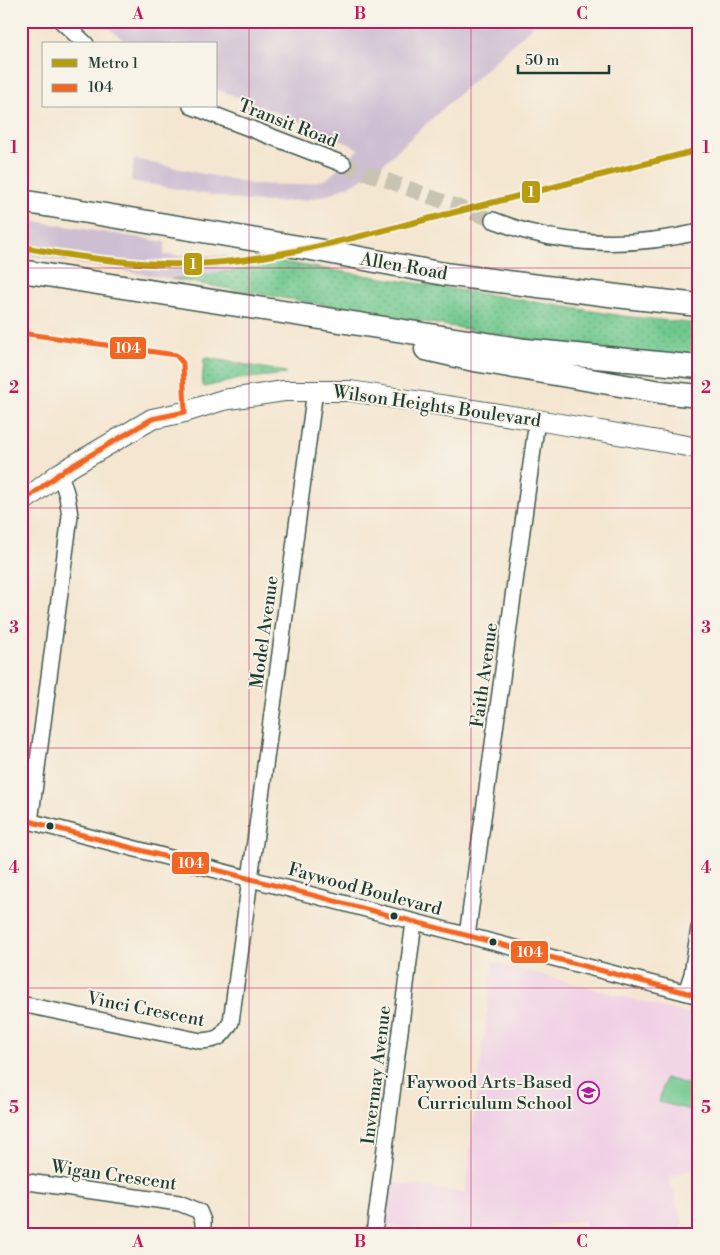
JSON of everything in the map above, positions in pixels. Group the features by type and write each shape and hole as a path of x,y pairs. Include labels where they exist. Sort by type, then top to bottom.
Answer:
{"highway":[{"name":"Allen Road","path":"21,202 313,250 444,274 699,305"},
{"path":"21,271 524,350 699,367"},
{"path":"258,309 334,330 474,360 662,392 699,396"}],"main road":[{"name":"Wilson Heights Boulevard","path":"21,503 60,473 152,420 223,400 284,391 350,391 537,420 699,448"}],"street":[{"path":"60,21 84,42"},
{"name":"Transit Road","path":"196,108 343,164"},
{"path":"493,220 528,232 598,242 626,243 673,238 699,232"},
{"name":"Model Avenue","path":"250,878 315,390"},
{"name":"Faith Avenue","path":"467,936 537,420"},
{"path":"26,820 70,516 67,496 60,473"},
{"name":"Faywood Boulevard","path":"26,820 693,994"},
{"name":"Vinci Crescent","path":"21,1004 201,1041 215,1040 224,1033 231,1022 250,878"},
{"name":"Invermay Avenue","path":"374,1234 414,922"},
{"path":"693,994 692,974 699,928"},
{"name":"Wigan Crescent","path":"21,1181 179,1203 200,1211 203,1221 202,1234"}],"shaded area":[{"path":"101,21 538,21 375,171 355,183 327,195 305,200 273,202 246,201 131,181 134,159 251,184 301,185 327,179 359,149 312,126 218,90 218,42 126,42"},
{"path":"21,219 165,242 164,255 226,255 233,271 200,277 171,279 21,254"},
{"name":"Faywood Arts-Based Curriculum School","path":"493,962 699,1017 699,1167 669,1178 686,1234 588,1234 584,1220 536,1228 475,1233 385,1225 390,1182 465,1193"}],"green space":[{"path":"275,261 623,316 699,324 699,359 561,345 171,279 210,275"},
{"path":"204,359 286,372 286,374 241,379 204,387 202,384"},
{"path":"665,1078 699,1087 699,1095 694,1111 659,1102"}],"tunnel":[{"path":"343,164 493,220"}],"metro line":[{"name":"1","path":"21,247 85,257 151,264 194,264 252,259 339,241 699,150"}],"transit line":[{"name":"104","path":"21,333 176,355 183,363 185,412"},
{"name":"104","path":"21,503 60,473 152,419 185,412"},
{"name":"104","path":"21,819 699,996"}],"place":[{"name":"Faywood Arts-Based Curriculum School","path":"588,1092"}]}
